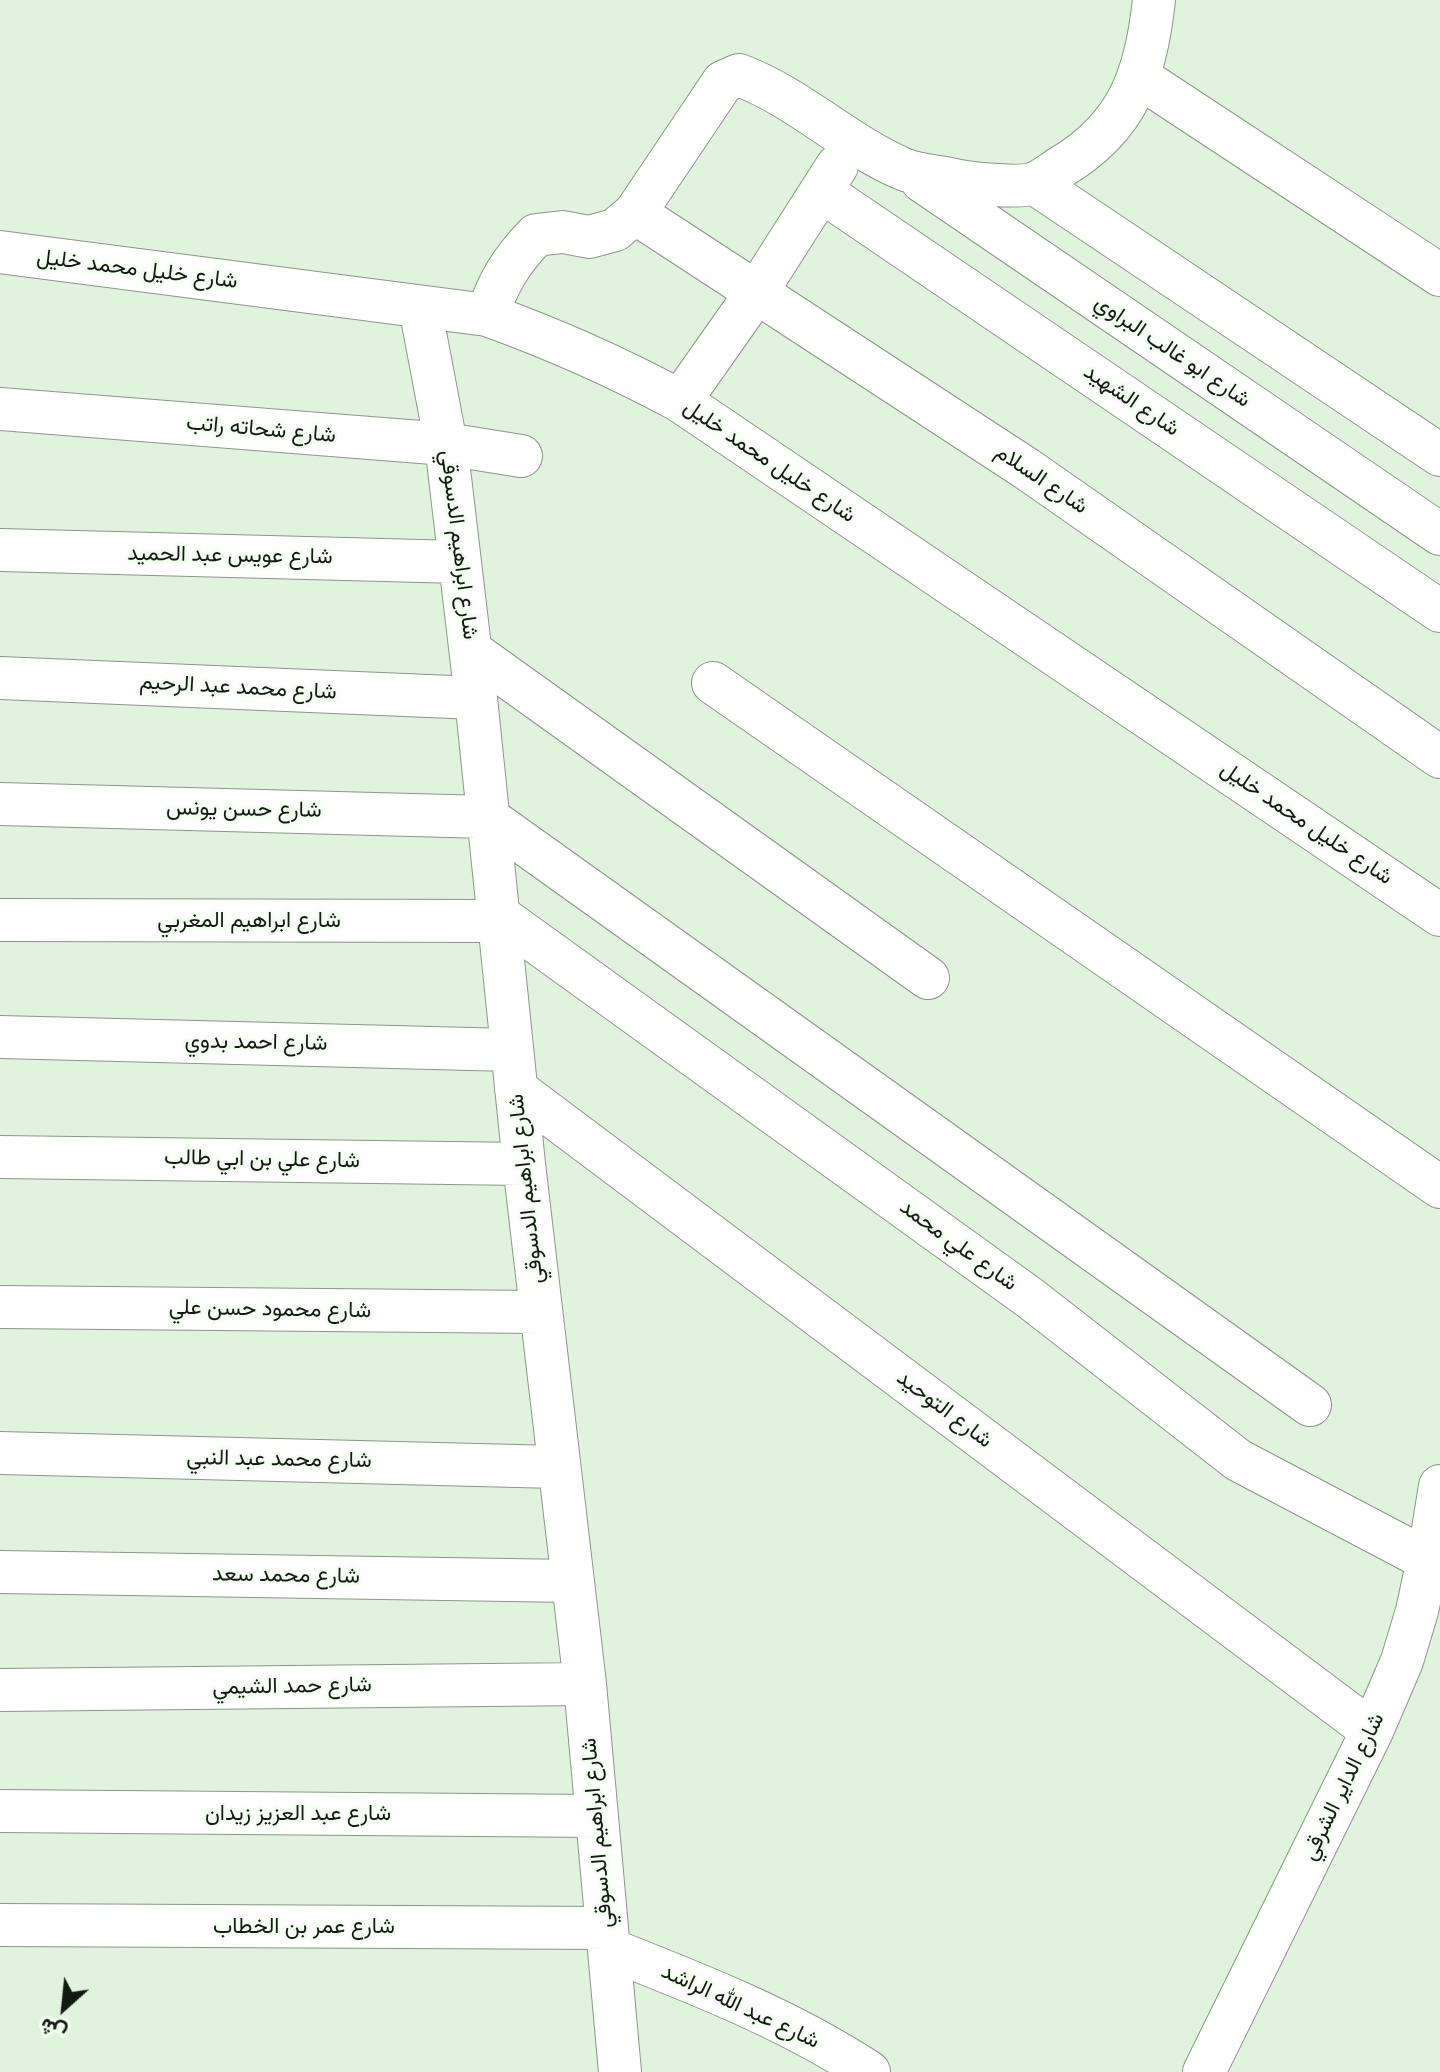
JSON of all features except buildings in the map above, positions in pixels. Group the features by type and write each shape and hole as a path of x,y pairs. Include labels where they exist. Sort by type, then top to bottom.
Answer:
{"street":[{"path":"487,315 499,283 518,253 536,235 563,232 589,237 615,230 635,213 723,82 739,75 759,83 852,141 904,169 972,184 1034,183 1087,152 1118,119 1139,77 1150,34 1154,0"},
{"path":"1139,77 1440,275"},
{"path":"680,401 756,293 852,141"},
{"name":"شارع ابو غالب البراوي","path":"904,169 1440,534"},
{"path":"1034,183 1440,455"},
{"name":"شارع الشهيد","path":"821,191 1440,611"},
{"name":"شارع السلام","path":"635,213 1027,469 1440,757"},
{"name":"شارع خليل محمد خليل","path":"0,252 487,315 618,367 680,401 1440,915"},
{"name":"شارع ابراهيم الدسوقي","path":"420,307 446,444 471,651 557,1467 585,1684 620,2072"},
{"name":"شارع شحاته راتب","path":"0,409 446,444 521,456"},
{"name":"شارع عويس عبد الحميد","path":"0,550 460,562"},
{"path":"471,651 928,978"},
{"name":"شارع محمد عبد الرحيم","path":"0,678 476,698"},
{"path":"713,683 1440,1187"},
{"name":"شارع حسن يونس","path":"0,804 487,817"},
{"path":"487,817 1310,1405"},
{"name":"شارع ابراهيم المغربي","path":"0,920 497,918"},
{"name":"شارع علي محمد","path":"497,918 1030,1298 1238,1460 1434,1566"},
{"name":"شارع احمد بدوي","path":"0,1037 514,1070"},
{"name":"شارع التوحيد","path":"514,1070 1372,1731"},
{"name":"شارع علي بن ابي طالب","path":"0,1157 524,1164"},
{"name":"شارع محمود حسن علي","path":"0,1307 540,1312"},
{"name":"شارع محمد عبد النبي","path":"0,1453 557,1467"},
{"name":"شارع الداير الشرقي","path":"1204,2072 1372,1731 1402,1661 1434,1566 1440,1486"},
{"name":"شارع محمد سعد","path":"0,1572 572,1581"},
{"name":"شارع حمد الشيمي","path":"0,1690 585,1684"},
{"name":"شارع عبد العزيز زيدان","path":"0,1811 597,1816"},
{"name":"شارع عمر بن الخطاب","path":"0,1925 608,1939"},
{"name":"شارع عبد الله الراشد","path":"608,1939 729,1996 844,2055 869,2072"}]}
